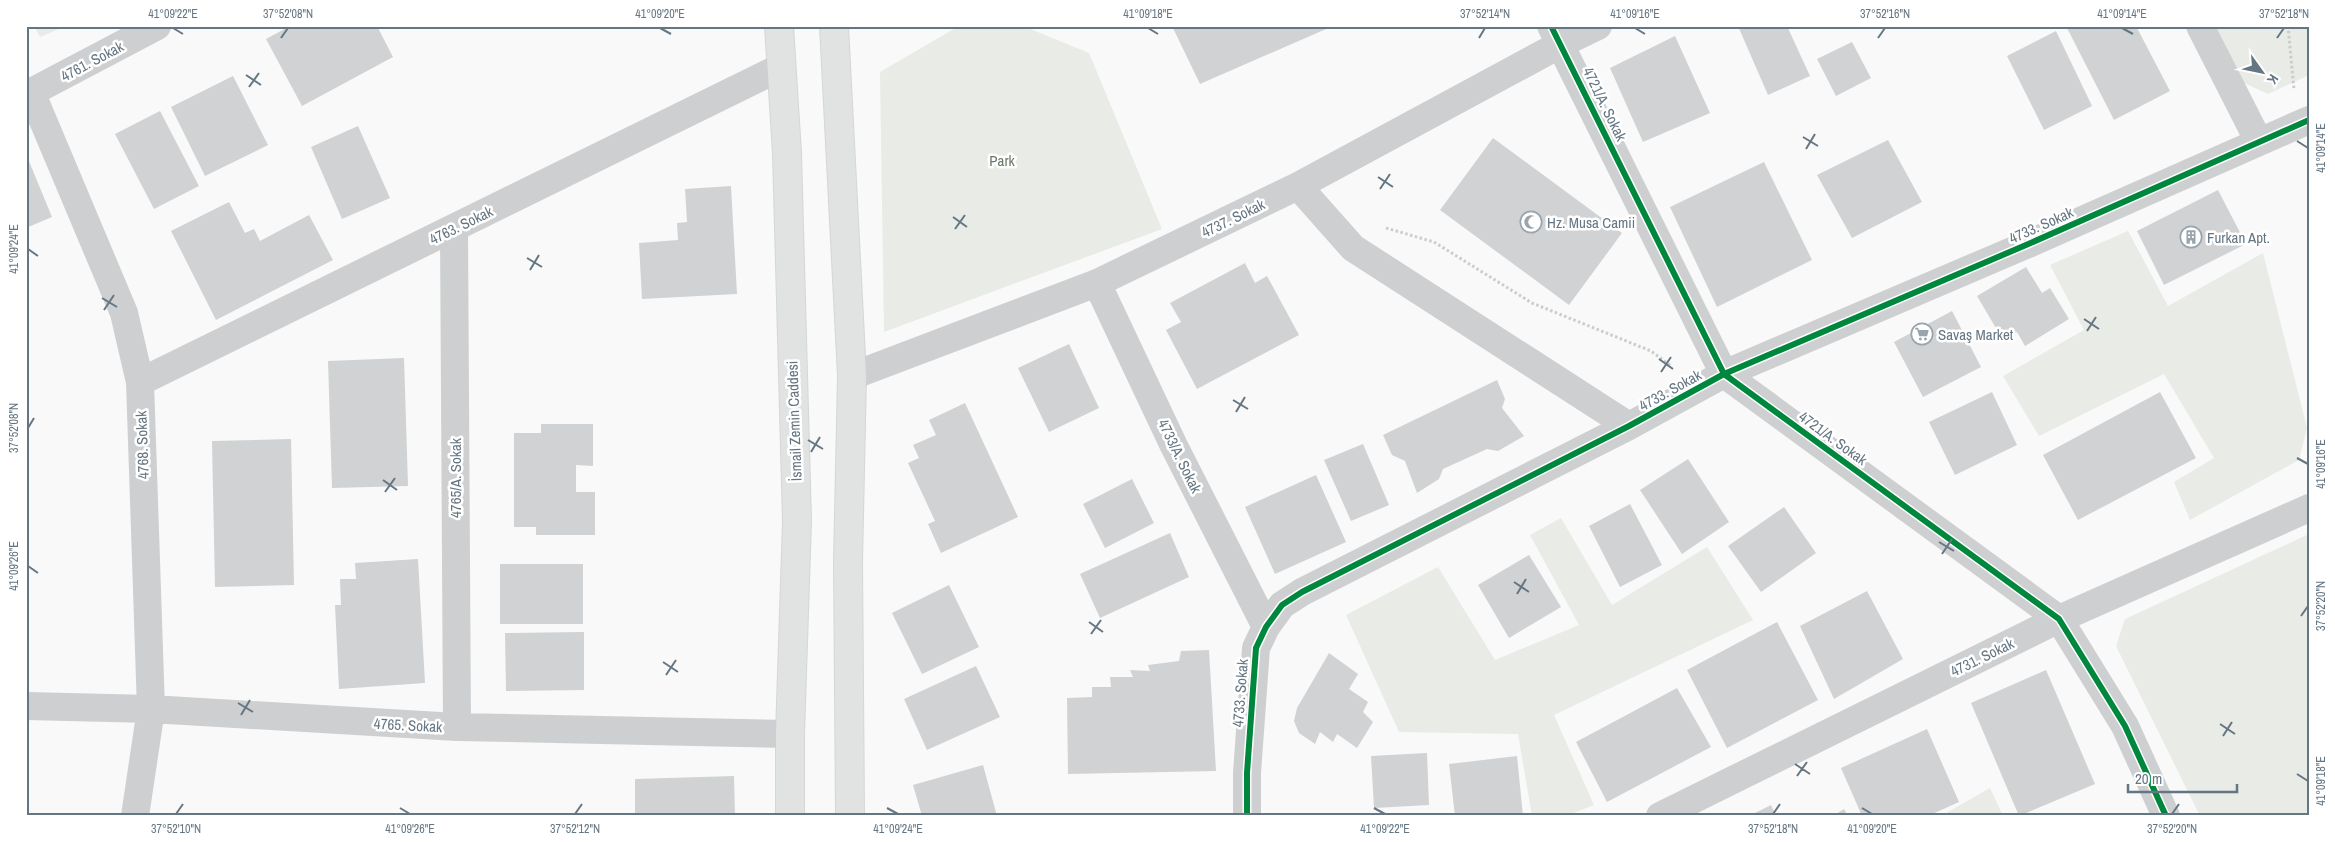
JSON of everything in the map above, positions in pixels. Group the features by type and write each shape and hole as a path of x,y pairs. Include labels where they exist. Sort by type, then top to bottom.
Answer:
{"main road":[{"name":"İsmail Zemin Caddesi","path":"779,26 787,153 797,521 790,734 790,816"},
{"path":"837,27 852,376 848,562 850,816"}],"street":[{"name":"4761. Sokak","path":"29,93 157,26"},
{"name":"4737. Sokak","path":"852,376 1097,283 1298,186 1556,35 1598,26"},
{"path":"2200,26 2260,142"},
{"name":"4721/A. Sokak","path":"1556,35 1724,374 2059,619 2124,726 2166,816"},
{"name":"4763. Sokak","path":"140,382 454,229 781,66"},
{"name":"4768. Sokak","path":"29,93 124,313 140,382 151,709 134,816"},
{"name":"4733. Sokak","path":"1247,816 1247,773 1256,648 1266,627 1282,605 1302,592 1629,426 1724,374 2017,249 2303,123"},
{"path":"1298,186 1353,248 1629,426"},
{"name":"4765/A. Sokak","path":"454,229 457,727"},
{"name":"4733/A. Sokak","path":"1097,283 1173,444 1266,627"},
{"name":"4731. Sokak","path":"1660,816 2059,619 2309,508"},
{"name":"4765. Sokak","path":"26,706 151,709 457,727 790,734"}],"path":[{"path":"2288,26 2303,123"},
{"path":"1386,228 1434,242 1532,303 1651,351 1699,388"}],"green space":[{"path":"34,26 66,26 40,37"},
{"name":"Park","path":"959,26 1023,26 1089,53 1162,229 884,332 880,72"},
{"path":"2215,26 2309,26 2309,75 2268,94 2244,83"},
{"path":"2128,231 2168,306 2263,253 2307,428 2299,460 2190,520 2174,482 2214,458 2164,374 2039,436 2003,376 2084,330 2050,265"},
{"path":"1561,518 1612,605 1707,547 1753,620 1554,715 1594,805 1566,816 1532,816 1518,734 1399,732 1346,615 1438,567 1495,660 1579,625 1530,535"},
{"path":"2309,534 2309,816 2200,816 2116,646 2125,619"},
{"path":"1990,788 2003,816 1941,816"}],"building":[{"path":"290,26 377,26 393,57 302,106 266,39"},
{"path":"1172,26 1333,26 1200,84"},
{"path":"1738,26 1787,26 1810,76 1768,95"},
{"path":"2066,26 2136,26 2170,91 2114,120"},
{"path":"2056,31 2092,106 2044,130 2007,56"},
{"path":"1675,36 1710,113 1643,142 1610,68"},
{"path":"1852,42 1871,78 1836,96 1817,59"},
{"path":"233,76 268,145 205,176 171,107"},
{"path":"160,111 199,186 154,209 115,134"},
{"path":"358,126 390,198 342,219 311,147"},
{"name":"Hz. Musa Camii","path":"1493,138 1622,233 1569,305 1440,210"},
{"path":"1888,140 1922,202 1852,238 1817,175"},
{"path":"26,154 52,217 26,228"},
{"path":"1764,162 1812,260 1717,307 1670,207"},
{"path":"731,186 737,294 642,299 639,243 678,240 677,223 687,222 685,189"},
{"name":"Furkan Apt.","path":"2218,190 2246,244 2164,285 2137,231"},
{"path":"229,202 245,233 254,229 260,241 309,215 333,260 216,320 171,231"},
{"path":"1245,263 1255,283 1267,276 1299,335 1197,389 1166,330 1181,322 1170,303"},
{"path":"2026,267 2042,293 2050,288 2069,319 2025,346 2017,332 2003,340 1977,296"},
{"path":"1952,311 1981,367 1923,397 1894,342"},
{"path":"1069,344 1099,408 1049,432 1018,368"},
{"path":"404,358 408,486 332,488 328,361"},
{"path":"1497,380 1505,399 1502,408 1524,436 1498,451 1487,449 1443,469 1439,479 1417,493 1405,461 1392,455 1383,435"},
{"path":"1992,392 2017,445 1955,475 1929,422"},
{"path":"2160,392 2196,458 2078,520 2043,455"},
{"path":"965,403 1018,517 941,553 928,524 935,521 908,463 919,458 913,445 936,435 929,420"},
{"path":"26,410 29,410 28,425 26,425"},
{"path":"541,424 593,424 593,466 576,465 576,492 595,492 595,535 536,535 536,527 514,527 514,433 541,433"},
{"path":"291,439 294,585 215,587 212,441"},
{"path":"1363,444 1389,505 1351,521 1324,460"},
{"path":"1688,459 1729,522 1682,554 1640,490"},
{"path":"1316,475 1346,542 1275,574 1245,507"},
{"path":"1132,479 1154,523 1105,548 1083,504"},
{"path":"1630,504 1662,565 1620,587 1589,526"},
{"path":"1784,507 1816,553 1761,592 1728,546"},
{"path":"1170,533 1189,577 1100,618 1080,574"},
{"path":"1529,555 1561,607 1509,638 1478,585"},
{"path":"418,559 425,683 339,689 335,605 341,605 340,579 356,579 355,563"},
{"path":"500,564 583,564 583,624 500,624"},
{"path":"949,585 979,647 922,674 892,613"},
{"path":"1867,591 1903,659 1834,699 1800,626"},
{"path":"1777,622 1818,700 1727,748 1687,670"},
{"path":"584,632 584,690 506,691 505,633"},
{"path":"1209,650 1216,771 1068,774 1067,698 1092,697 1092,687 1111,687 1110,677 1133,677 1130,670 1150,671 1148,665 1179,661 1181,651"},
{"path":"1329,653 1358,674 1349,689 1368,702 1363,712 1373,722 1357,748 1337,734 1333,742 1320,732 1315,744 1299,733 1294,721 1297,708"},
{"path":"976,666 1000,717 927,750 904,699"},
{"path":"2046,670 2095,784 2019,816 1971,703"},
{"path":"1677,688 1711,747 1607,802 1576,742"},
{"path":"1927,729 1959,802 1928,816 1862,816 1841,768"},
{"path":"1427,753 1429,805 1374,808 1371,756"},
{"path":"1517,756 1523,816 1455,816 1449,764"},
{"path":"983,765 997,816 922,816 913,785"},
{"path":"734,776 735,816 635,816 635,779"},
{"path":"1771,805 1776,816 1749,816"},
{"path":"1844,809 1848,816 1833,816"}],"cycle path":[{"path":"1551,26 1724,374 2059,619 2125,726 2166,816"},
{"path":"1247,816 1247,773 1256,648 1266,627 1282,605 1302,592 1629,426 1724,374 2026,245 2309,120"}],"place":[{"name":"Hz. Musa Camii","path":"1531,222"},
{"name":"Furkan Apt.","path":"2191,237"},
{"name":"Savaş Market","path":"1922,334"}]}
